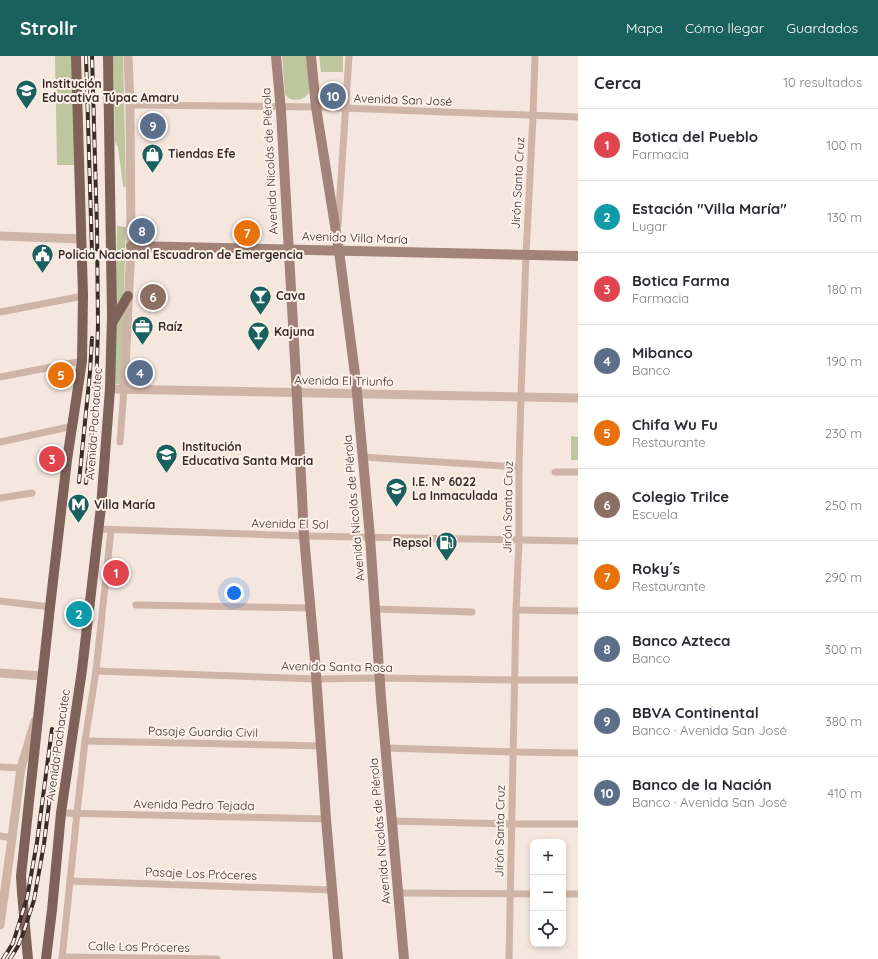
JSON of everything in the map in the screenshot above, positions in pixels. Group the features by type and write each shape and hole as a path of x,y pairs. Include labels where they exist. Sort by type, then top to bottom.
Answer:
{"main road":[{"name":"Avenida Pachacútec","path":"28,959 21,876 67,460 82,360 83,296 76,56"},
{"name":"Avenida Pachacútec","path":"46,959 61,813 82,670 106,455 112,323 108,56"},
{"name":"Avenida Nicolás de Piérola","path":"276,56 297,392 304,536 338,959"},
{"name":"Avenida Nicolás de Piérola","path":"311,56 316,107 339,251 357,394 404,959"},
{"name":"Avenida Villa María","path":"131,246 578,256"},
{"path":"112,323 128,296"}],"street":[{"path":"120,442 131,246 130,105 128,56"},
{"path":"337,238 349,56"},
{"name":"Jirón Santa Cruz","path":"508,959 514,752 516,610 520,541 519,467 521,396 535,56"},
{"name":"Avenida San José","path":"130,105 316,107 578,118"},
{"path":"0,236 81,239"},
{"path":"0,312 83,296"},
{"path":"0,377 82,360"},
{"name":"Avenida El Triunfo","path":"110,389 578,398"},
{"path":"0,442 73,426"},
{"path":"362,458 519,467"},
{"path":"555,472 578,472"},
{"path":"0,498 32,493"},
{"name":"Avenida El Sol","path":"98,529 304,536 578,541"},
{"path":"62,958 85,741 96,671 111,530"},
{"path":"0,601 50,607"},
{"path":"136,605 310,608"},
{"path":"374,609 472,612"},
{"path":"516,610 578,611"},
{"name":"Avenida Santa Rosa","path":"96,671 316,679 380,678 578,680"},
{"path":"0,673 42,676"},
{"name":"Avenida Pachacútec","path":"0,926 20,768 39,708"},
{"name":"Pasaje Guardia Civil","path":"85,741 321,746"},
{"path":"386,748 578,753"},
{"path":"0,767 20,768"},
{"name":"Avenida Pedro Tejada","path":"61,813 326,819"},
{"path":"392,821 578,824"},
{"path":"0,836 12,838"},
{"name":"Pasaje Los Próceres","path":"70,881 332,890"},
{"path":"398,892 530,894"},
{"path":"566,894 578,894"},
{"name":"Calle Los Próceres","path":"62,958 217,959"}],"green space":[{"path":"55,56 74,56 76,165 57,165"},
{"path":"113,56 123,56 126,187 123,186 118,147 115,142"},
{"path":"282,56 307,56 310,91 302,99 294,100 285,94"},
{"path":"319,56 343,56 343,72 321,72"},
{"path":"117,226 126,227 121,384 114,384"},
{"path":"571,436 578,437 578,460 571,460"}],"railway":[{"path":"86,56 92,252"},
{"path":"86,483 96,397 98,324 92,56"},
{"path":"79,482 92,338"},
{"path":"3,959 13,943 27,898 37,842 52,729"},
{"path":"10,959 23,934 34,900 44,844 58,731"}],"place":[{"name":"Banco de la Nación","path":"333,96"},
{"name":"Institución Educativa Túpac Amaru","path":"26,110"},
{"name":"BBVA Continental","path":"153,126"},
{"name":"Tiendas Efe","path":"153,174"},
{"name":"Banco Azteca","path":"142,231"},
{"name":"Roky´s","path":"247,233"},
{"name":"Policia Nacional Escuadron de Emergencia","path":"43,274"},
{"name":"Colegio Trilce","path":"153,297"},
{"name":"Cava","path":"260,316"},
{"name":"Raíz","path":"143,346"},
{"name":"Kajuna","path":"259,352"},
{"name":"Mibanco","path":"140,373"},
{"name":"Chifa Wu Fu","path":"61,375"},
{"name":"Botica Farma","path":"52,459"},
{"name":"Institución Educativa Santa Maria","path":"166,474"},
{"name":"I.E. N° 6022 La Inmaculada","path":"397,508"},
{"name":"Villa María","path":"78,524"},
{"name":"Repsol","path":"447,562"},
{"name":"Botica del Pueblo","path":"116,573"},
{"name":"Estación \"Villa María\"","path":"79,614"}]}
